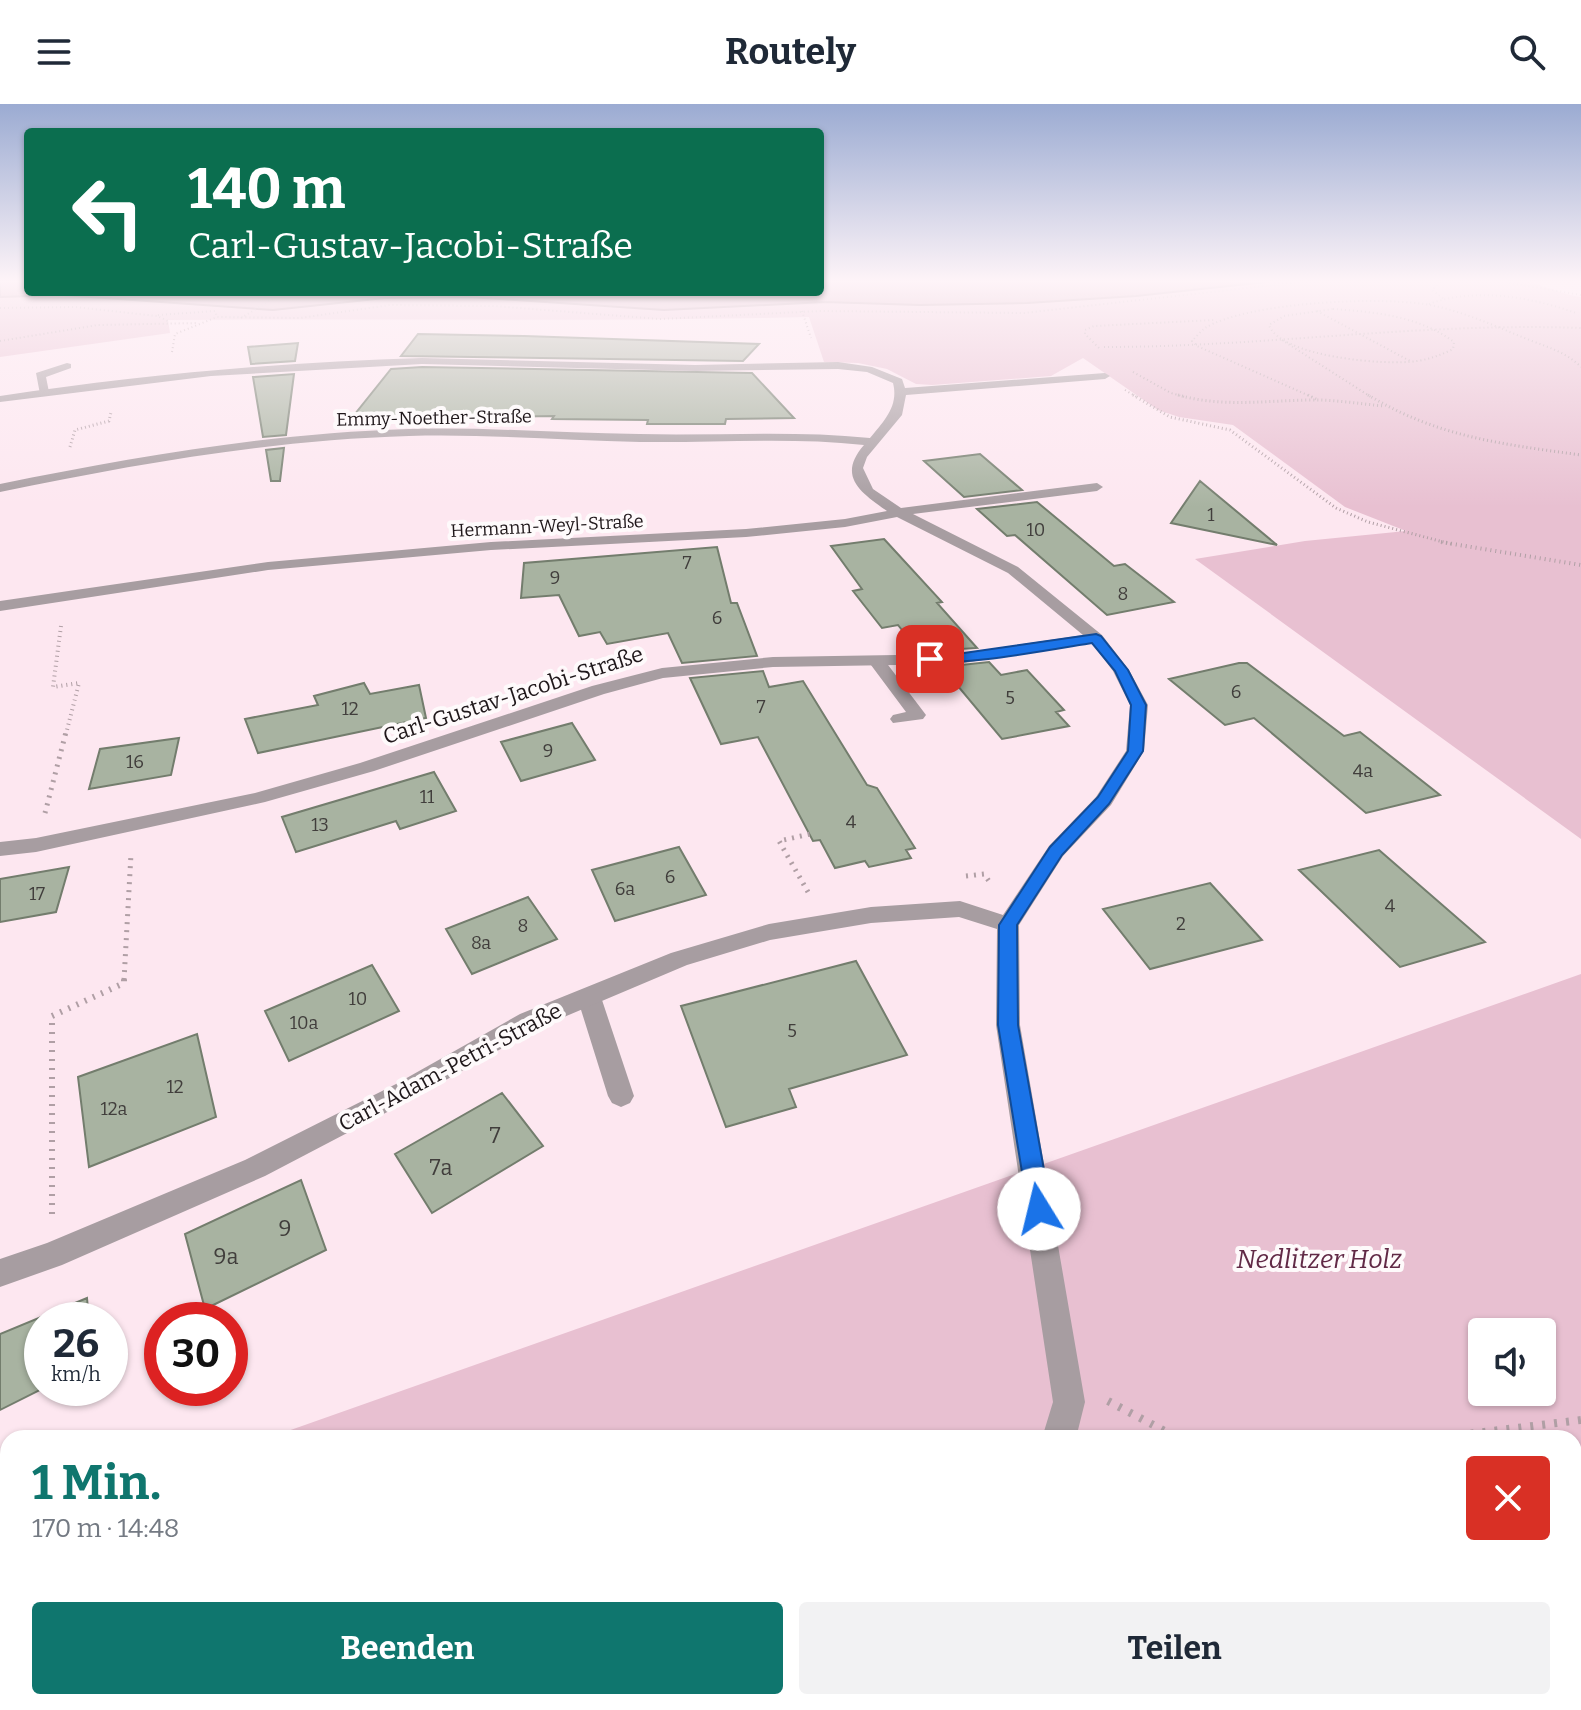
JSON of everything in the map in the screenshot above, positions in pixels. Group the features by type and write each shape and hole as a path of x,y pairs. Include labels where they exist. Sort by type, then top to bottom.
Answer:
{"street":[{"path":"0,399 167,377 274,367 423,360 506,360 690,368 834,365 869,369 898,381 901,392 896,415 861,456 857,468 860,481 868,492 897,512 1013,570 1096,638 1121,670 1139,705 1135,751 1104,801 1056,851 1008,925 1008,1025 1027,1125 1069,1402 1061,1430"},
{"path":"44,392 40,375 67,366"},
{"path":"901,392 1105,376"},
{"name":"Emmy-Noether-Straße","path":"0,488 62,475 249,446 404,433 730,439 829,436 873,442"},
{"name":"Hermann-Weyl-Straße","path":"0,606 268,566 491,546 746,533 845,523 897,512 1097,487"},
{"name":"Carl-Gustav-Jacobi-Straße","path":"0,849 36,845 258,798 367,767 518,715 662,673 773,662 957,659 1096,638"},
{"path":"876,661 917,715 899,719"},
{"name":"Carl-Adam-Petri-Straße","path":"0,1273 52,1255 255,1168 405,1091 529,1021 679,959 769,932 871,915 960,909 1008,925"},
{"path":"589,997 621,1096"}],"path":[{"path":"167,377 171,357"},
{"path":"1224,357 1318,400"},
{"path":"1308,357 1385,406 1432,427 1470,439 1581,455"},
{"path":"1338,357 1411,361 1436,357"},
{"path":"1403,357 1411,361"},
{"path":"1122,365 1171,393 1204,402 1229,404 1318,400 1385,406"},
{"path":"62,475 75,430 109,421 117,383"},
{"path":"1157,411 1176,419 1230,430 1336,508 1368,522 1445,543 1581,565"},
{"path":"36,845 79,683 53,687 65,596"},
{"path":"52,1255 52,1016 124,983 132,826"},
{"path":"810,834 779,841 807,892 822,890"},
{"path":"954,877 984,874 992,885 1025,898"},
{"path":"1065,1378 1163,1430"},
{"path":"1500,1430 1581,1420"}],"green space":[{"path":"822,357 1581,357 1581,839 1195,559 1305,541 1406,531 1345,507 1233,425 1179,417 1158,410 1083,358 1051,376 932,385 916,384 887,369 858,363 824,362"},
{"name":"Nedlitzer Holz","path":"1581,974 1581,1430 291,1430"}],"building":[{"path":"250,357 296,357 295,361 251,364"},
{"path":"466,357 747,357 743,361"},
{"path":"391,369 752,373 794,418 726,419 725,424 647,424 648,420 552,419 554,416 351,419"},
{"path":"294,374 286,435 263,437 253,377"},
{"path":"284,448 280,481 271,481 266,450"},
{"path":"980,454 1022,490 964,497 924,461"},
{"path":"1200,481 1277,545 1171,523"},
{"path":"1037,502 1114,566 1125,564 1174,602 1107,615 1015,535 1007,536 977,509"},
{"path":"884,539 942,602 937,603 977,648 929,651 910,629 902,630 898,625 882,628 853,591 862,589 831,546"},
{"path":"717,547 731,603 737,603 757,656 682,663 668,633 607,644 600,632 579,636 559,595 521,598 524,563"},
{"path":"989,662 1001,675 1027,670 1064,710 1056,712 1069,726 1002,739 942,667"},
{"path":"1247,663 1344,736 1360,732 1440,795 1366,813 1254,718 1225,725 1169,679"},
{"path":"763,671 769,687 803,681 867,785 877,788 915,848 906,850 911,858 869,867 865,861 835,868 820,840 813,841 758,737 721,744 690,678"},
{"path":"364,683 370,694 419,685 426,718 258,753 245,719 318,705 314,696"},
{"path":"572,723 595,760 521,781 501,742"},
{"path":"179,738 171,775 89,789 100,749"},
{"path":"434,772 456,811 400,829 396,821 296,852 282,817"},
{"path":"679,847 706,895 615,921 592,870"},
{"path":"1379,850 1485,942 1400,967 1299,870"},
{"path":"69,867 56,912 0,922 0,879"},
{"path":"1210,883 1262,940 1150,969 1103,909"},
{"path":"528,897 557,939 472,974 446,929"},
{"path":"856,961 907,1055 789,1089 796,1107 726,1127 681,1006"},
{"path":"372,965 399,1011 289,1061 265,1011"},
{"path":"197,1034 216,1117 89,1167 78,1077"},
{"path":"502,1093 543,1146 432,1213 395,1154"},
{"path":"301,1180 326,1250 219,1302 203,1302 185,1234"},
{"path":"24,1324 24,1398 0,1410 0,1334"}],"route":[{"path":"930,659 957,659 1096,638 1121,670 1139,705 1135,751 1104,801 1056,851 1008,925 1008,1025 1039,1209"}]}
